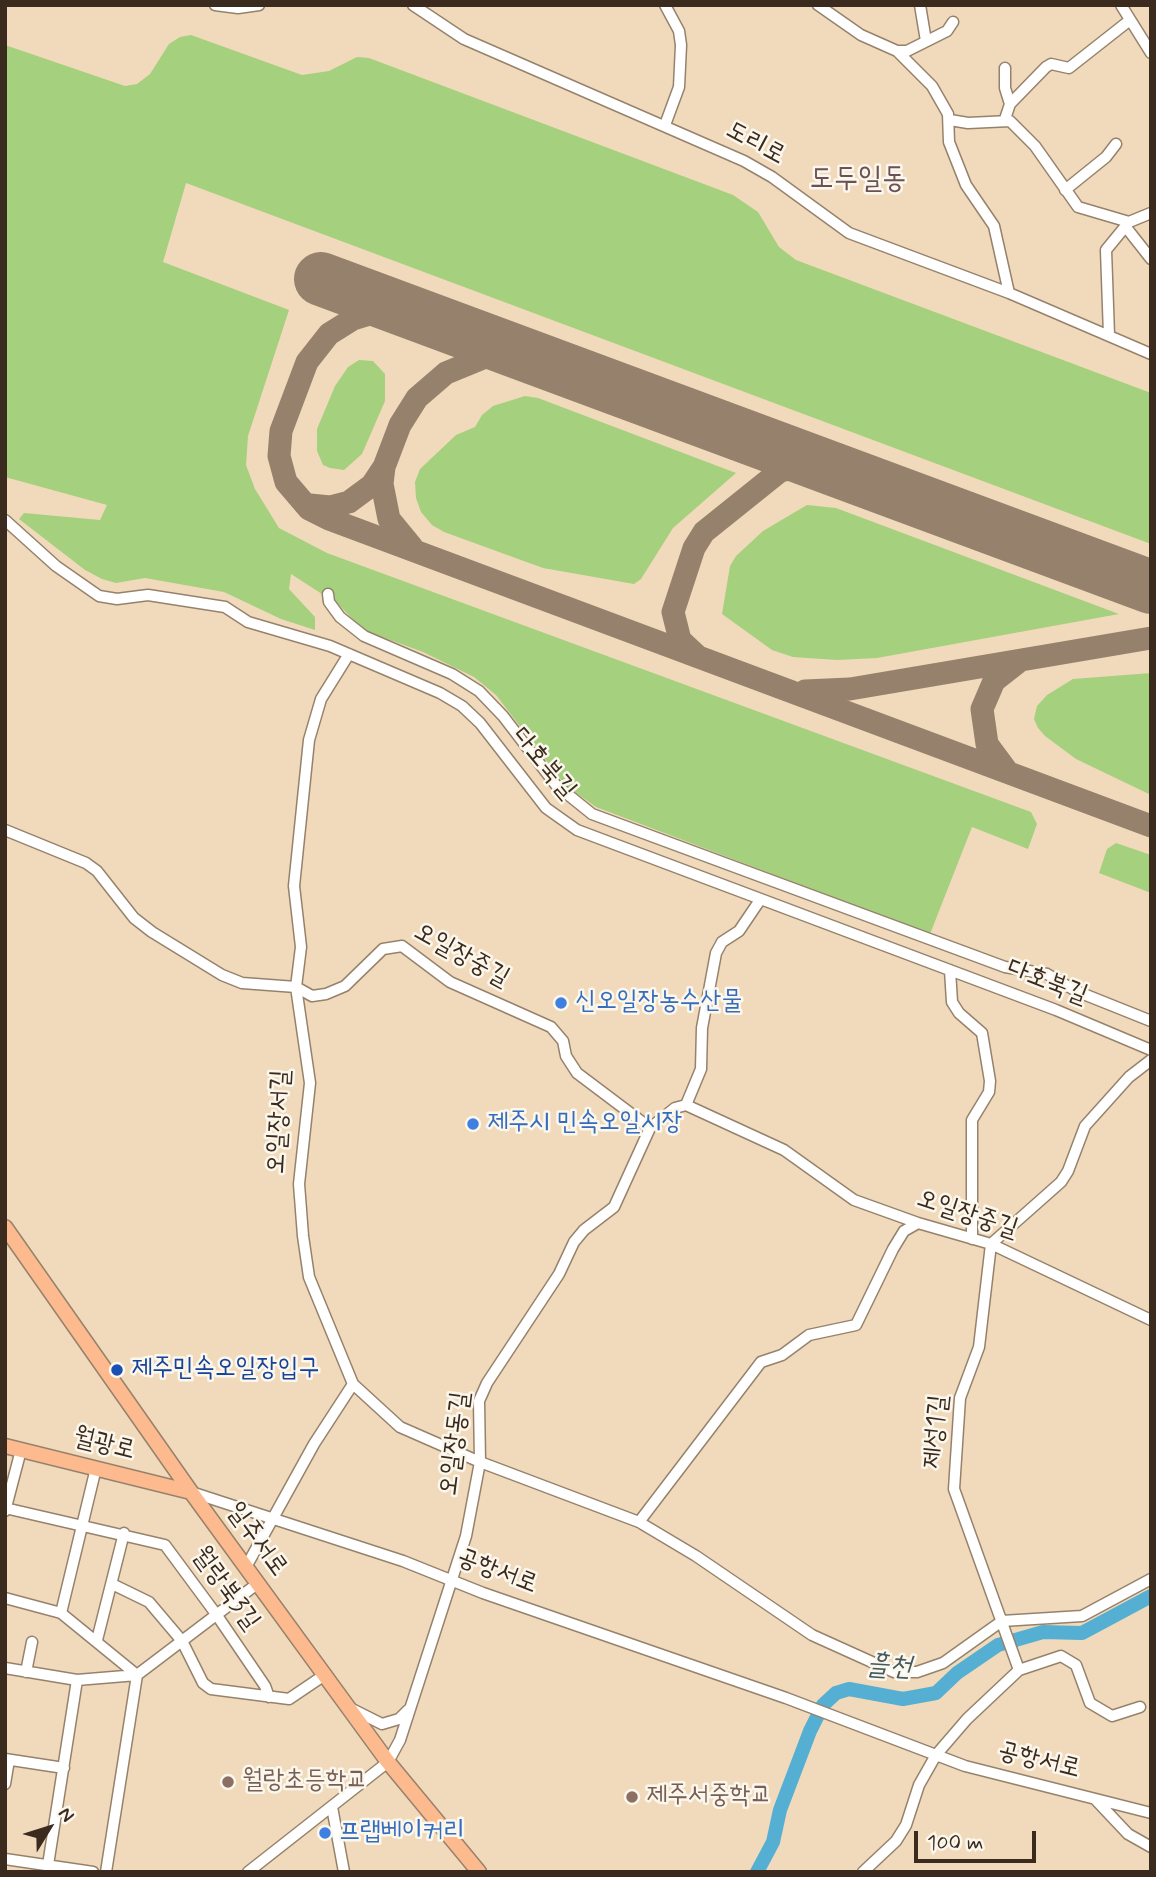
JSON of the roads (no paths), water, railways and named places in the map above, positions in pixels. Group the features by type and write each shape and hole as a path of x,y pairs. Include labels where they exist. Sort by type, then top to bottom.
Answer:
{"main road":[{"name":"일주서로","path":"5,1227 257,1584 326,1674 388,1762 479,1872"},
{"name":"월광로","path":"5,1446 191,1492"}],"street":[{"path":"215,5 251,6"},
{"name":"도리로","path":"413,5 429,10 464,39 665,125 772,177 849,233 1009,293 1151,354"},
{"path":"665,5 678,31 681,45 679,88 665,125"},
{"path":"818,5 861,35 897,51 932,86 950,120 948,129 954,156 970,192 994,226 1009,293"},
{"path":"920,5 926,41"},
{"path":"1121,5 1130,20 1146,30 1151,53"},
{"path":"1005,119 1010,104 1046,67 1051,64 1069,68 1130,20"},
{"path":"897,51 907,51 947,31 953,22"},
{"path":"1005,68 1005,88 1010,104"},
{"path":"950,120 968,123 1005,119 1022,130 1078,207 1127,224 1151,259"},
{"path":"1065,190 1106,157 1116,144"},
{"path":"1109,335 1104,262 1109,243 1127,224 1151,213"},
{"name":"다호북길","path":"5,520 56,566 99,596 117,599 148,595 216,605 255,624 349,654 440,693 462,706 480,723 546,808 576,830 950,970 1151,1050"},
{"path":"328,594 332,608 364,636 452,674 479,691 503,716 556,785 592,814 993,963 1047,974 1076,991 1151,1021"},
{"name":"오일장서길","path":"349,654 321,699 309,740 294,886 301,947 296,987 310,1083 299,1184 303,1236 309,1277 353,1384"},
{"name":"오일장중길","path":"5,830 86,863 97,871 134,918 222,975 242,983 296,987 312,996 335,991 345,986 383,949 402,946 450,982 551,1027 558,1033 570,1065 577,1073 650,1128"},
{"path":"650,1128 676,1108 686,1105 701,1069 702,1028 716,953 722,942 739,930 760,900"},
{"path":"950,970 952,1002 959,1013 982,1033 990,1081 989,1092 972,1120 972,1239"},
{"path":"991,1244 1061,1182 1084,1126 1129,1077 1151,1060"},
{"name":"오일장중길","path":"686,1105 784,1150 854,1200 918,1223 991,1244 1151,1320"},
{"name":"오일장동길","path":"388,1762 400,1740 466,1536 480,1462 479,1401 487,1383 559,1274 574,1242 584,1230 614,1207 650,1128"},
{"path":"639,1522 761,1362 782,1355 809,1335 856,1325 893,1249 904,1231 918,1223"},
{"name":"제성1길","path":"991,1244 979,1347 959,1406 954,1489 1019,1670"},
{"path":"246,1567 353,1384 400,1427 480,1462 639,1522 696,1556 812,1635 894,1671 917,1672 943,1663 1002,1621 1082,1616 1151,1579"},
{"path":"5,1509 21,1450"},
{"path":"61,1613 96,1468"},
{"name":"공항서로","path":"191,1492 273,1517 453,1580 789,1699 965,1766 1151,1813"},
{"name":"월랑북3길","path":"5,1509 124,1533 165,1545 265,1686 269,1698"},
{"path":"97,1640 124,1533"},
{"path":"112,1584 149,1602 182,1641 202,1683 211,1689 289,1699 326,1674"},
{"path":"5,1668 77,1680 137,1675 257,1584"},
{"path":"5,1598 61,1613 137,1675"},
{"path":"26,1672 32,1642"},
{"path":"863,1872 896,1841 906,1825 919,1785 936,1755 967,1719 1019,1670 1061,1656 1076,1665 1090,1703 1112,1716 1140,1707"},
{"path":"106,1872 137,1675"},
{"path":"48,1865 77,1680"},
{"path":"348,1706 383,1724 399,1719 410,1708"},
{"path":"5,1784 7,1760 64,1768"},
{"path":"248,1872 388,1762"},
{"path":"1095,1799 1128,1835 1151,1847"},
{"path":"332,1807 344,1872"},
{"path":"5,1859 93,1872"}],"waterway":[{"name":"흘천","path":"757,1872 773,1842 780,1810 810,1731 823,1705 836,1693 849,1689 903,1699 936,1693 957,1673 998,1645 1043,1632 1082,1633 1151,1596"}],"place":[{"name":"신오일장농수산물","path":"561,1003"},
{"name":"제주시 민속오일시장","path":"473,1124"},
{"name":"제주민속오일장입구","path":"117,1370"},
{"name":"월랑초등학교","path":"228,1782"},
{"name":"제주서중학교","path":"632,1797"},
{"name":"프랩베이커리","path":"325,1833"}],"district":[{"name":"도두일동","path":"858,181"}]}
